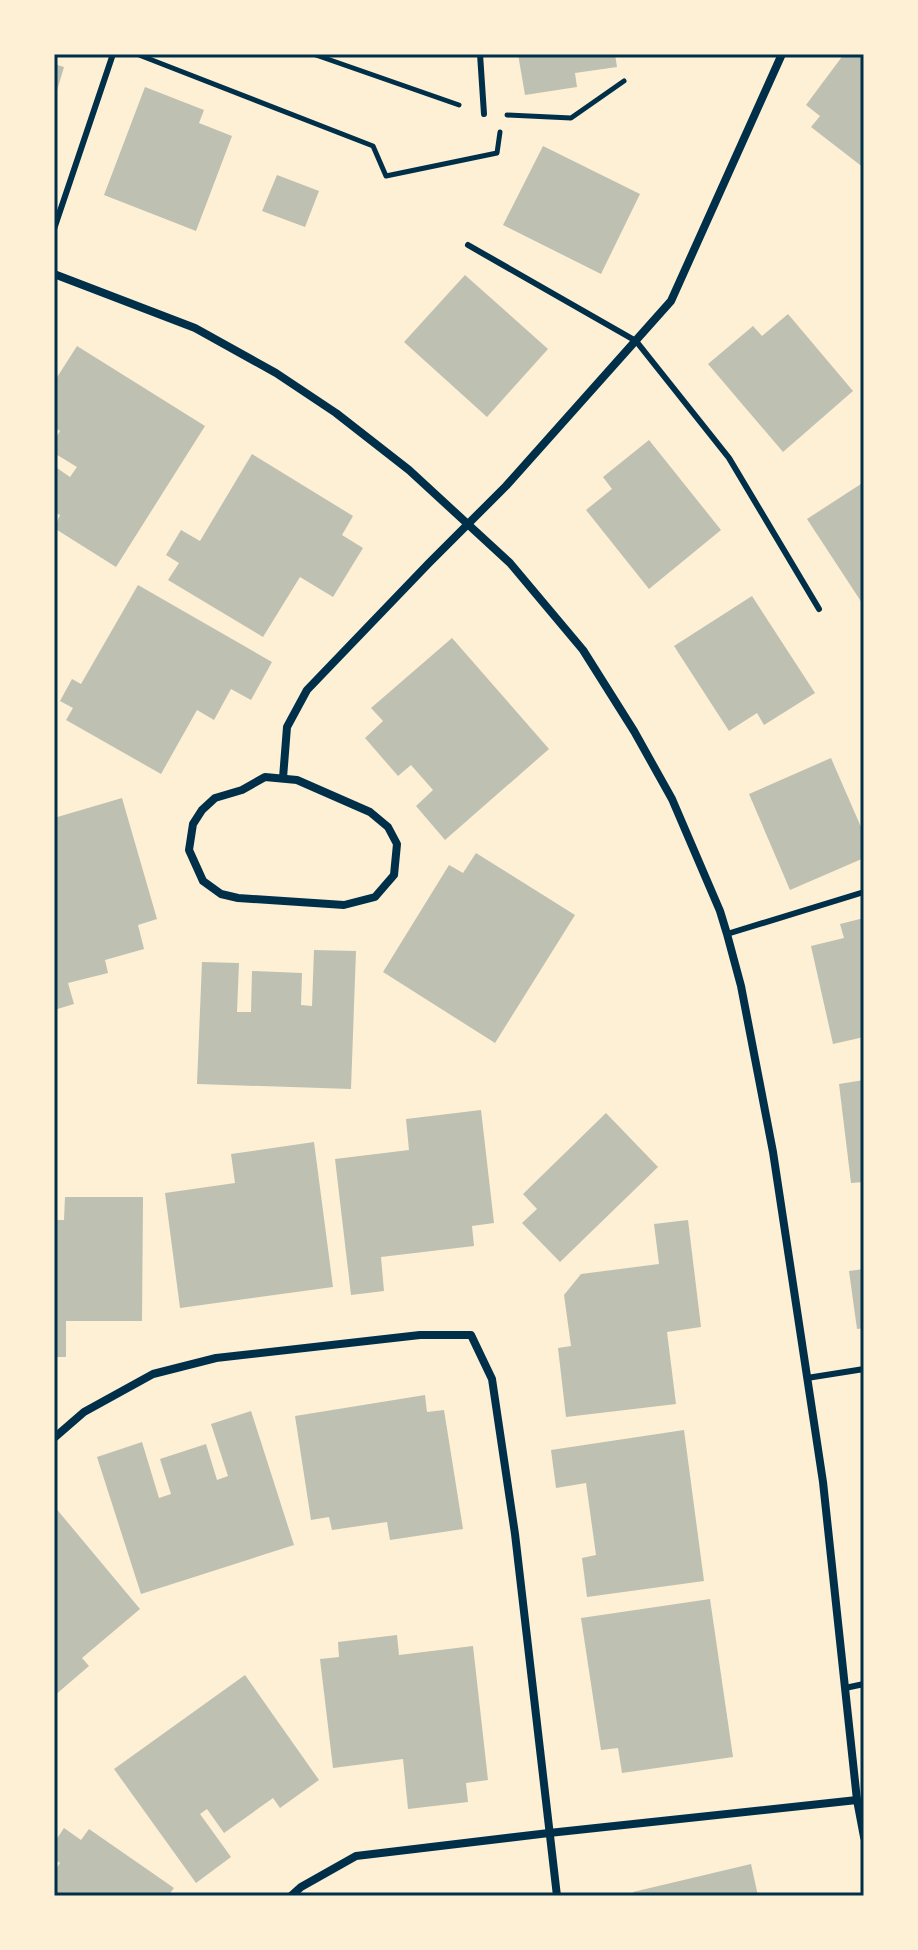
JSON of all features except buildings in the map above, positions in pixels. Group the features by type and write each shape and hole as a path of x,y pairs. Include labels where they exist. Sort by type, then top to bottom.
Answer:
{"street":[{"path":"283,778 287,727 307,690 506,486 671,301 782,54"},
{"path":"54,274 195,328 276,373 336,413 409,470 510,563 583,650 672,799 727,934 741,986 773,1152 823,1482 857,1800 864,1837"},
{"path":"265,777 283,778 297,780 370,812 388,827 397,844 394,875 375,897 344,905 238,898 221,894 203,881 189,850 193,824 202,810 215,798 242,790 265,777"},
{"path":"54,1438 84,1412 153,1374 216,1358 420,1335 471,1335 492,1379 515,1534 557,1896"},
{"path":"291,1896 301,1887 356,1856 857,1800"},
{"path":"857,1800 864,1813"}],"lane":[{"path":"54,229 113,54"},
{"path":"480,54 484,114"},
{"path":"468,245 636,341 729,458 819,609"},
{"path":"727,934 864,892"},
{"path":"807,1378 864,1369"},
{"path":"845,1688 864,1684"}],"path":[{"path":"137,54 373,146 386,176 497,153 500,128"}]}
